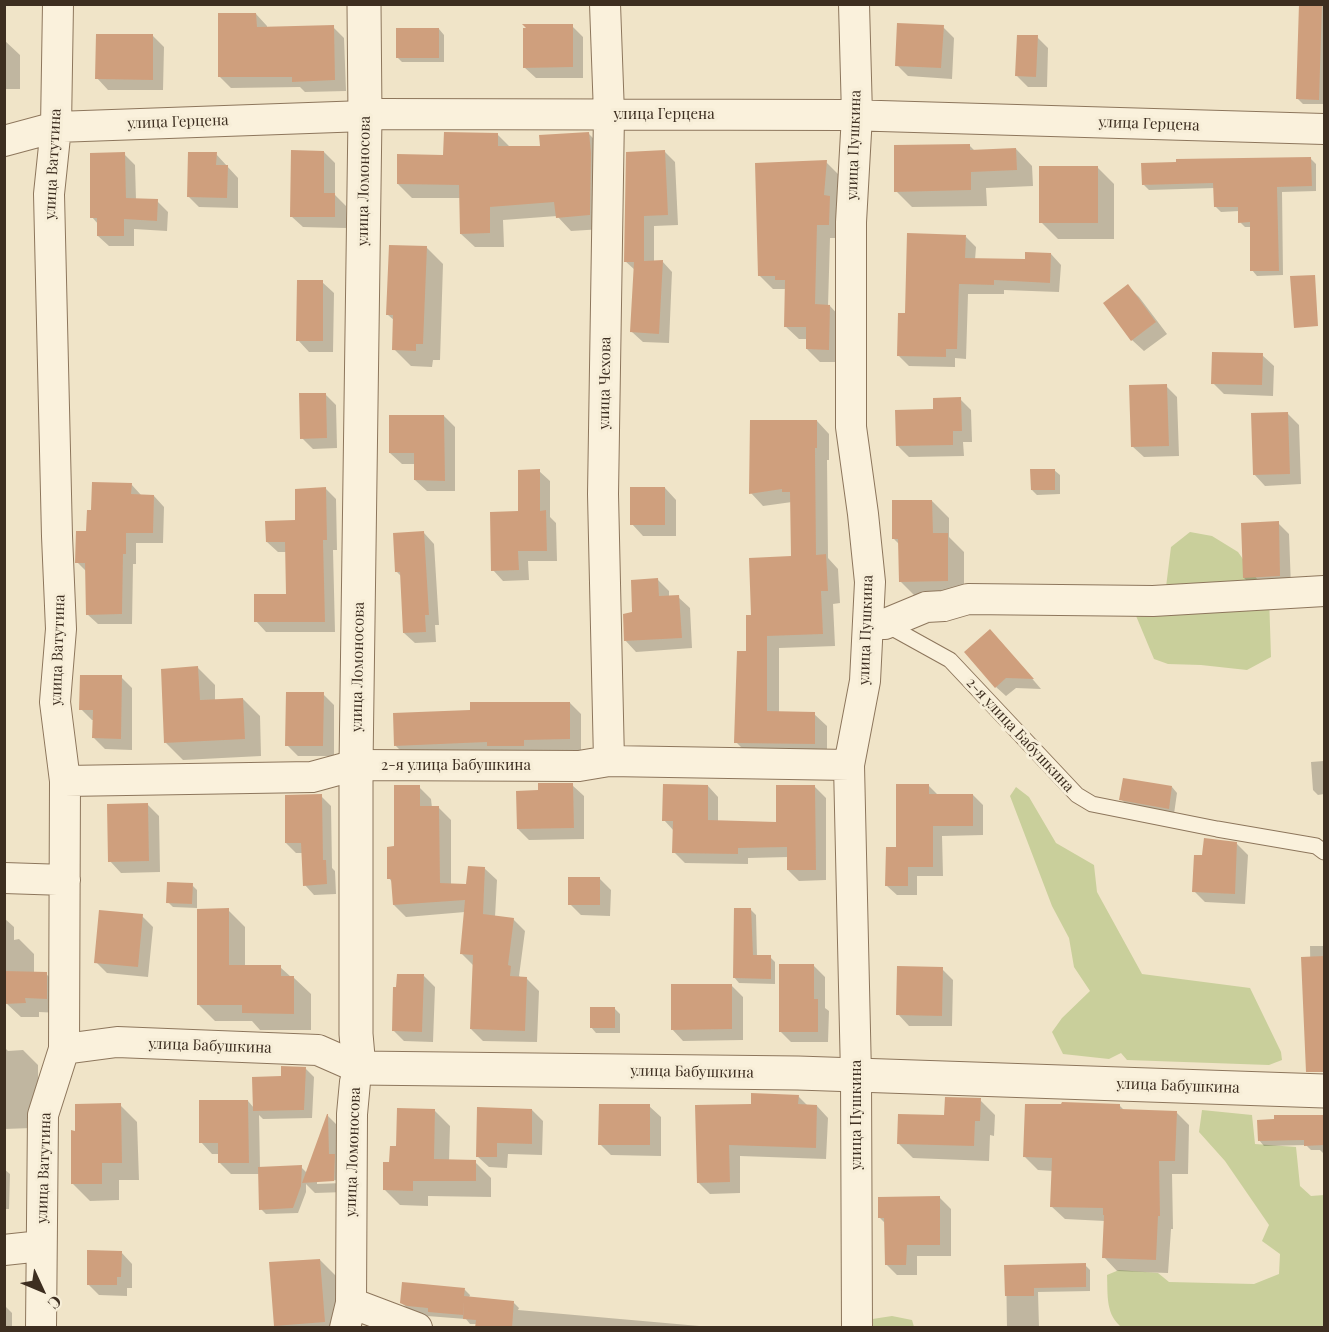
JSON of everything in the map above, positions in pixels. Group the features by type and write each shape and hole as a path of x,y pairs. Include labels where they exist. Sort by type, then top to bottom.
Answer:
{"street":[{"name":"улица Ватутина","path":"41,1328 43,1115 64,1049 65,781 55,702 61,629 49,194 56,127 58,4"},
{"name":"улица Ломоносова","path":"348,1315 352,1114 355,1082 359,1068 356,1034 356,765 364,4"},
{"name":"улица Чехова","path":"605,4 609,114 603,494 609,761"},
{"name":"улица Пушкина","path":"854,4 857,115 851,222 851,427 876,624 849,765 856,1075 857,1328"},
{"name":"улица Герцена","path":"4,141 56,127 380,114 857,115 1324,129"},
{"path":"876,624 926,607 944,606 968,599 1153,601 1324,591"},
{"name":"2-я улица Бабушкина","path":"65,781 312,777 356,765 579,766 609,761 849,765"},
{"path":"4,878 65,880"},
{"name":"улица Бабушкина","path":"64,1049 117,1042 318,1050 359,1068 798,1073 1324,1091"},
{"path":"4,1250 41,1246"},
{"path":"348,1315 417,1328"}],"lane":[{"name":"2-я улица Бабушкина","path":"876,624 950,660 1077,795 1092,804 1316,846 1324,852"}],"green space":[{"path":"1190,532 1212,536 1238,552 1269,596 1271,657 1247,670 1168,664 1154,659 1134,611 1166,587 1171,547"},
{"path":"1016,787 1029,797 1056,843 1094,865 1097,892 1142,974 1250,988 1281,1052 1282,1060 1269,1065 1127,1060 1121,1053 1109,1059 1063,1054 1052,1032 1062,1018 1090,991 1074,967 1069,938 1052,906 1010,796"},
{"path":"1202,1110 1252,1115 1255,1144 1296,1147 1300,1186 1311,1196 1324,1195 1324,1327 1123,1328 1113,1317 1108,1297 1107,1275 1119,1270 1158,1273 1169,1282 1254,1284 1279,1274 1280,1254 1262,1241 1269,1225 1225,1161 1199,1132"},
{"path":"892,1316 912,1320 914,1327 867,1327 866,1320"}],"building":[{"path":"1299,4 1322,4 1319,100 1296,99"},
{"path":"218,13 256,13 257,27 334,25 335,80 292,82 292,77 218,77"},
{"path":"897,23 944,25 941,68 895,66"},
{"path":"522,24 573,24 573,67 523,68 523,28 526,28"},
{"path":"396,28 439,28 439,58 396,58"},
{"path":"96,34 153,34 153,80 95,79"},
{"path":"1017,35 1038,35 1036,77 1015,76"},
{"path":"444,132 498,133 498,146 540,146 539,135 589,132 590,215 556,218 554,202 490,207 490,233 460,234 459,185 397,184 397,154 443,155"},
{"path":"970,144 970,150 1016,148 1017,170 971,172 971,190 894,192 894,145"},
{"path":"291,150 324,151 324,193 335,193 335,217 290,217"},
{"path":"665,150 668,215 644,216 644,261 663,260 659,334 630,332 634,262 624,262 626,152"},
{"path":"125,152 126,198 158,199 157,221 124,219 124,236 97,236 97,218 90,218 90,153"},
{"path":"188,152 217,152 216,165 228,165 227,198 187,197"},
{"path":"1311,157 1312,186 1277,187 1279,271 1250,271 1250,222 1238,223 1238,207 1214,207 1213,183 1142,185 1141,163 1176,162 1176,159"},
{"path":"827,160 824,195 830,196 829,225 817,225 815,304 830,305 829,350 806,349 806,327 784,327 785,280 775,280 775,276 758,276 755,163"},
{"path":"1039,166 1098,166 1098,223 1039,223"},
{"path":"907,233 966,235 965,258 1025,259 1025,252 1051,253 1050,283 994,280 994,285 959,284 957,349 946,349 946,357 897,356 898,313 905,313"},
{"path":"389,245 427,246 423,344 416,344 416,351 392,350 393,315 386,315"},
{"path":"1315,275 1318,326 1294,328 1290,276"},
{"path":"297,280 323,280 323,341 296,341"},
{"path":"1128,284 1156,322 1131,341 1103,303"},
{"path":"1212,352 1263,353 1262,385 1211,384"},
{"path":"1167,384 1169,446 1131,447 1129,385"},
{"path":"299,393 326,393 327,438 300,439"},
{"path":"961,397 962,431 953,431 953,445 896,446 895,410 933,409 933,398"},
{"path":"1288,412 1290,474 1253,475 1251,413"},
{"path":"389,415 444,415 445,481 414,480 414,453 389,453"},
{"path":"750,420 817,420 816,555 826,554 828,591 821,591 823,634 767,636 767,711 815,712 815,744 734,743 737,651 746,651 746,615 751,615 749,558 791,556 790,492 782,492 782,489 749,494"},
{"path":"540,469 540,511 546,510 547,551 518,551 519,570 491,571 490,512 518,511 518,470"},
{"path":"1030,469 1055,469 1055,490 1031,490"},
{"path":"92,482 132,483 131,494 154,495 153,533 126,533 126,554 123,554 122,614 86,615 85,563 75,563 76,531 86,531 87,510 91,510"},
{"path":"326,487 327,540 323,540 325,622 254,622 254,594 286,594 285,542 266,542 265,521 295,520 295,489"},
{"path":"630,487 665,487 665,525 630,525"},
{"path":"892,500 932,500 933,533 948,533 948,581 899,582 898,539 892,539"},
{"path":"1279,521 1280,576 1243,578 1241,523"},
{"path":"424,531 429,615 425,615 426,632 403,633 400,572 395,572 393,533"},
{"path":"658,578 659,596 679,595 682,638 624,641 623,614 632,612 631,580"},
{"path":"990,629 1034,679 1006,678 995,688 964,652"},
{"path":"198,666 200,700 243,698 245,739 164,743 161,669"},
{"path":"80,675 122,675 121,739 92,738 93,710 79,710"},
{"path":"286,692 324,692 323,746 285,746"},
{"path":"470,702 570,702 570,739 524,740 524,746 487,746 487,742 394,746 393,713 470,710"},
{"path":"1123,778 1172,786 1169,809 1119,800"},
{"path":"538,783 573,783 574,828 517,829 516,791 538,790"},
{"path":"663,784 708,785 708,820 776,822 776,785 815,785 816,870 787,870 787,847 738,848 738,854 672,853 673,821 662,821"},
{"path":"896,784 929,784 929,794 973,794 973,826 933,826 933,867 908,867 908,886 885,886 886,847 896,847"},
{"path":"394,785 420,785 420,806 439,806 440,883 466,884 468,866 485,867 483,914 514,918 508,965 511,966 510,976 527,977 525,1031 470,1029 473,955 460,954 465,900 393,905 391,879 387,879 387,847 394,846"},
{"path":"322,794 323,860 326,860 327,884 303,886 301,843 285,843 285,795"},
{"path":"148,803 149,861 108,862 107,804"},
{"path":"1204,838 1237,842 1235,894 1192,892 1194,855 1202,855"},
{"path":"568,877 600,877 600,905 568,905"},
{"path":"167,882 193,883 192,904 166,903"},
{"path":"229,908 229,965 281,965 281,976 294,976 294,1014 242,1013 242,1005 197,1005 197,909"},
{"path":"734,908 751,908 753,955 771,955 771,979 733,978"},
{"path":"99,910 143,914 138,967 94,963"},
{"path":"1324,956 1324,1072 1306,1072 1301,957"},
{"path":"779,964 814,964 814,999 818,999 818,1032 779,1032"},
{"path":"897,966 943,967 942,1016 896,1015"},
{"path":"4,971 47,972 47,999 25,998 26,1003 4,1004"},
{"path":"397,974 424,974 422,1032 392,1031 393,987 396,987"},
{"path":"671,984 732,984 732,1029 671,1030"},
{"path":"590,1007 615,1007 615,1028 590,1028"},
{"path":"281,1066 306,1067 304,1110 253,1111 252,1077 281,1076"},
{"path":"751,1093 799,1095 798,1104 817,1105 816,1148 729,1145 730,1182 697,1183 695,1105 751,1104"},
{"path":"945,1097 981,1098 980,1121 975,1121 974,1146 897,1144 898,1114 944,1115"},
{"path":"199,1100 248,1100 249,1163 218,1163 218,1143 199,1143"},
{"path":"1062,1102 1120,1104 1120,1109 1177,1111 1175,1161 1159,1161 1160,1216 1158,1216 1156,1260 1102,1258 1103,1208 1050,1207 1052,1158 1023,1157 1025,1104 1061,1104"},
{"path":"121,1103 122,1163 102,1163 102,1184 71,1184 71,1130 75,1131 75,1104"},
{"path":"599,1104 650,1104 650,1145 598,1145"},
{"path":"477,1107 532,1109 532,1144 497,1143 497,1157 476,1157"},
{"path":"397,1108 435,1109 434,1159 476,1160 476,1181 413,1181 413,1191 383,1190 383,1162 389,1162 390,1146 396,1146"},
{"path":"327,1114 329,1154 335,1154 334,1181 302,1183"},
{"path":"1274,1115 1324,1115 1324,1145 1304,1146 1304,1140 1258,1141 1257,1120 1274,1119"},
{"path":"302,1165 301,1186 293,1208 259,1210 258,1167"},
{"path":"940,1196 940,1245 907,1245 906,1265 885,1265 884,1218 878,1218 878,1197"},
{"path":"87,1250 122,1251 121,1277 117,1277 117,1285 87,1285"},
{"path":"320,1259 325,1322 274,1326 269,1262"},
{"path":"1086,1263 1086,1287 1034,1288 1034,1296 1005,1296 1004,1265"},
{"path":"402,1282 465,1288 464,1296 514,1301 512,1328 475,1328 476,1320 463,1319 464,1302 463,1315 428,1312 428,1308 407,1306 400,1303"}]}
